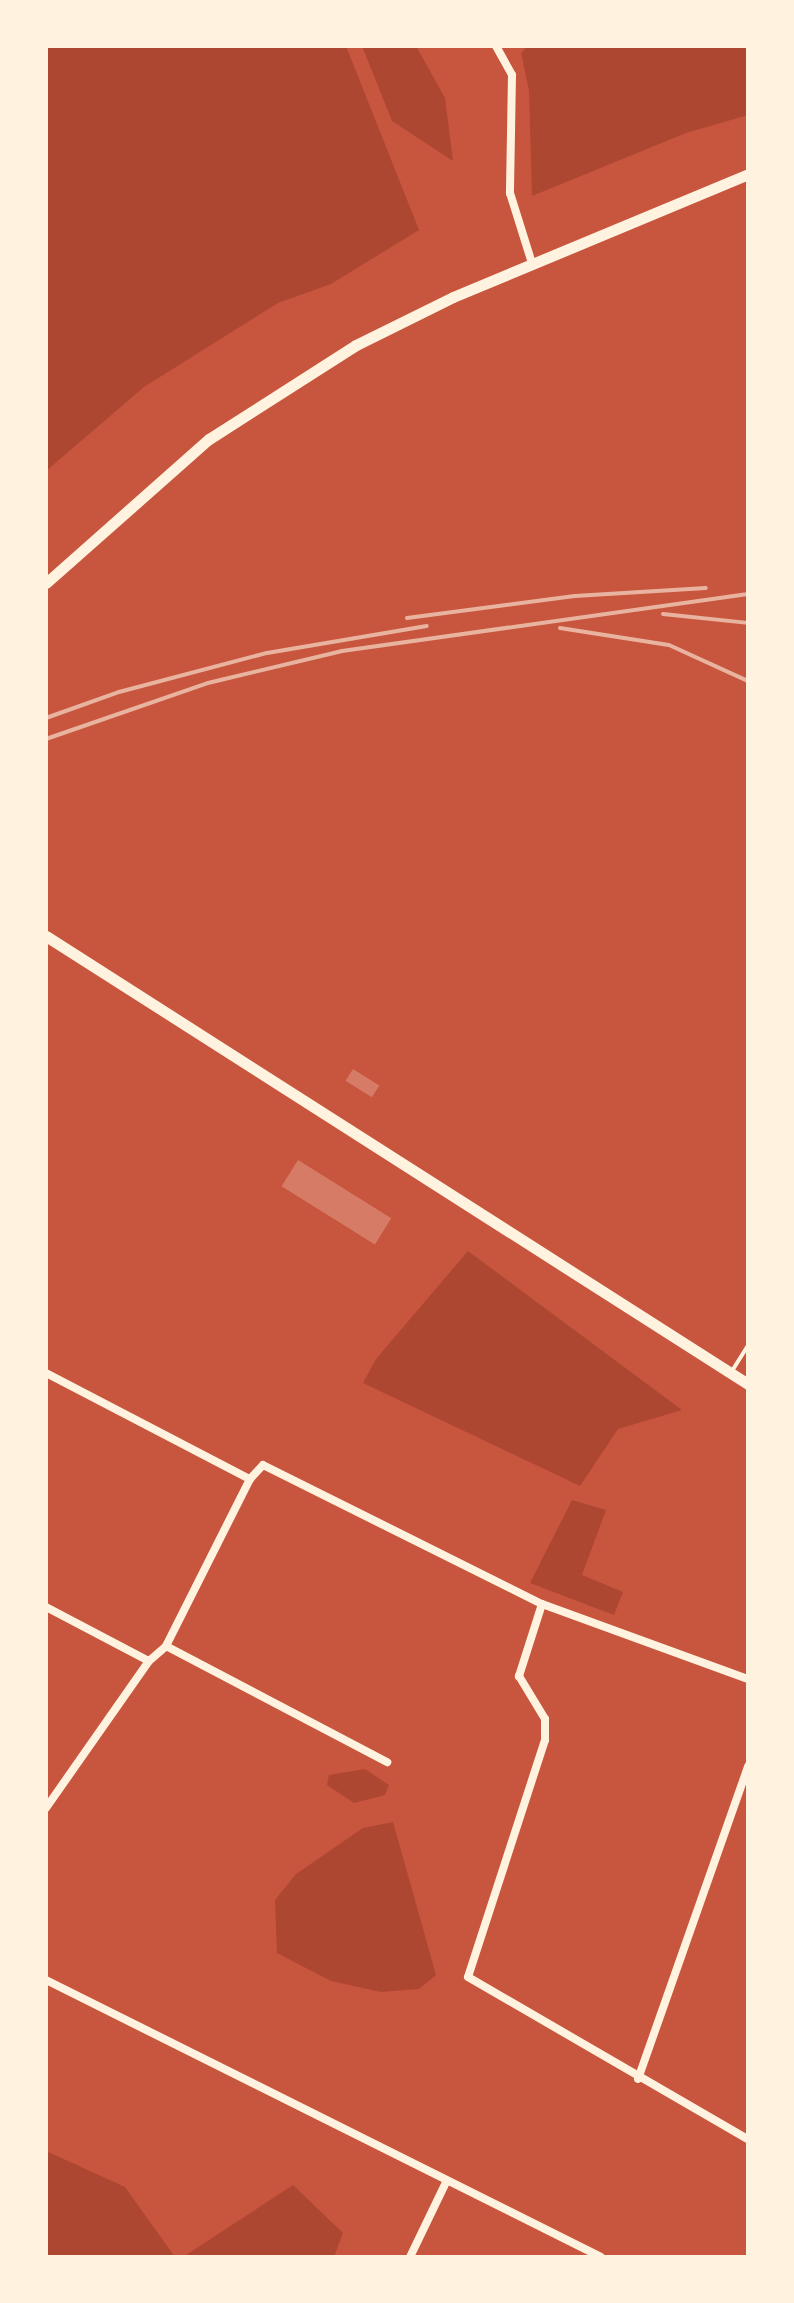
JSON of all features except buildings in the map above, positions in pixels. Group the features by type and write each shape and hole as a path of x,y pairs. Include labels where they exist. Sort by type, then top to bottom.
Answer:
{"main road":[{"path":"46,583 151,485 277,391 356,345 532,263 748,174"},
{"path":"46,936 748,1384"}],"street":[{"path":"496,46 512,75 510,193 532,263"},
{"path":"46,1373 250,1479"},
{"path":"46,1808 149,1661 166,1646 250,1479 263,1465 542,1604 748,1679"},
{"path":"542,1604 519,1676 545,1719 545,1740 468,1977 638,2079 748,2139"},
{"path":"46,1607 149,1661"},
{"path":"166,1646 387,1762"},
{"path":"638,2079 748,1766"},
{"path":"46,1980 601,2257"},
{"path":"410,2257 447,2180"}],"lane":[{"path":"731,1373 748,1345"}],"shaded area":[{"path":"46,46 346,46 419,230 331,284 278,303 144,387 46,471"},
{"path":"362,46 416,46 445,98 453,161 392,121"},
{"path":"528,46 748,46 748,115 686,133 532,196 529,90 521,53"},
{"path":"468,1251 682,1410 618,1429 580,1486 363,1383 376,1359"},
{"path":"572,1500 606,1510 582,1575 623,1592 614,1615 530,1583"},
{"path":"365,1769 389,1785 385,1795 354,1803 327,1785 329,1775"},
{"path":"393,1822 436,1975 419,1989 381,1992 331,1981 277,1953 275,1900 296,1874 363,1828"},
{"path":"46,2151 125,2187 175,2257 46,2257"},
{"path":"293,2185 343,2233 334,2257 183,2257"}],"railway":[{"path":"407,618 575,596 706,588"},
{"path":"46,739 208,683 342,651 748,594"},
{"path":"663,614 748,623"},
{"path":"46,718 119,692 267,653 427,626"},
{"path":"560,628 669,645 748,681"}]}
